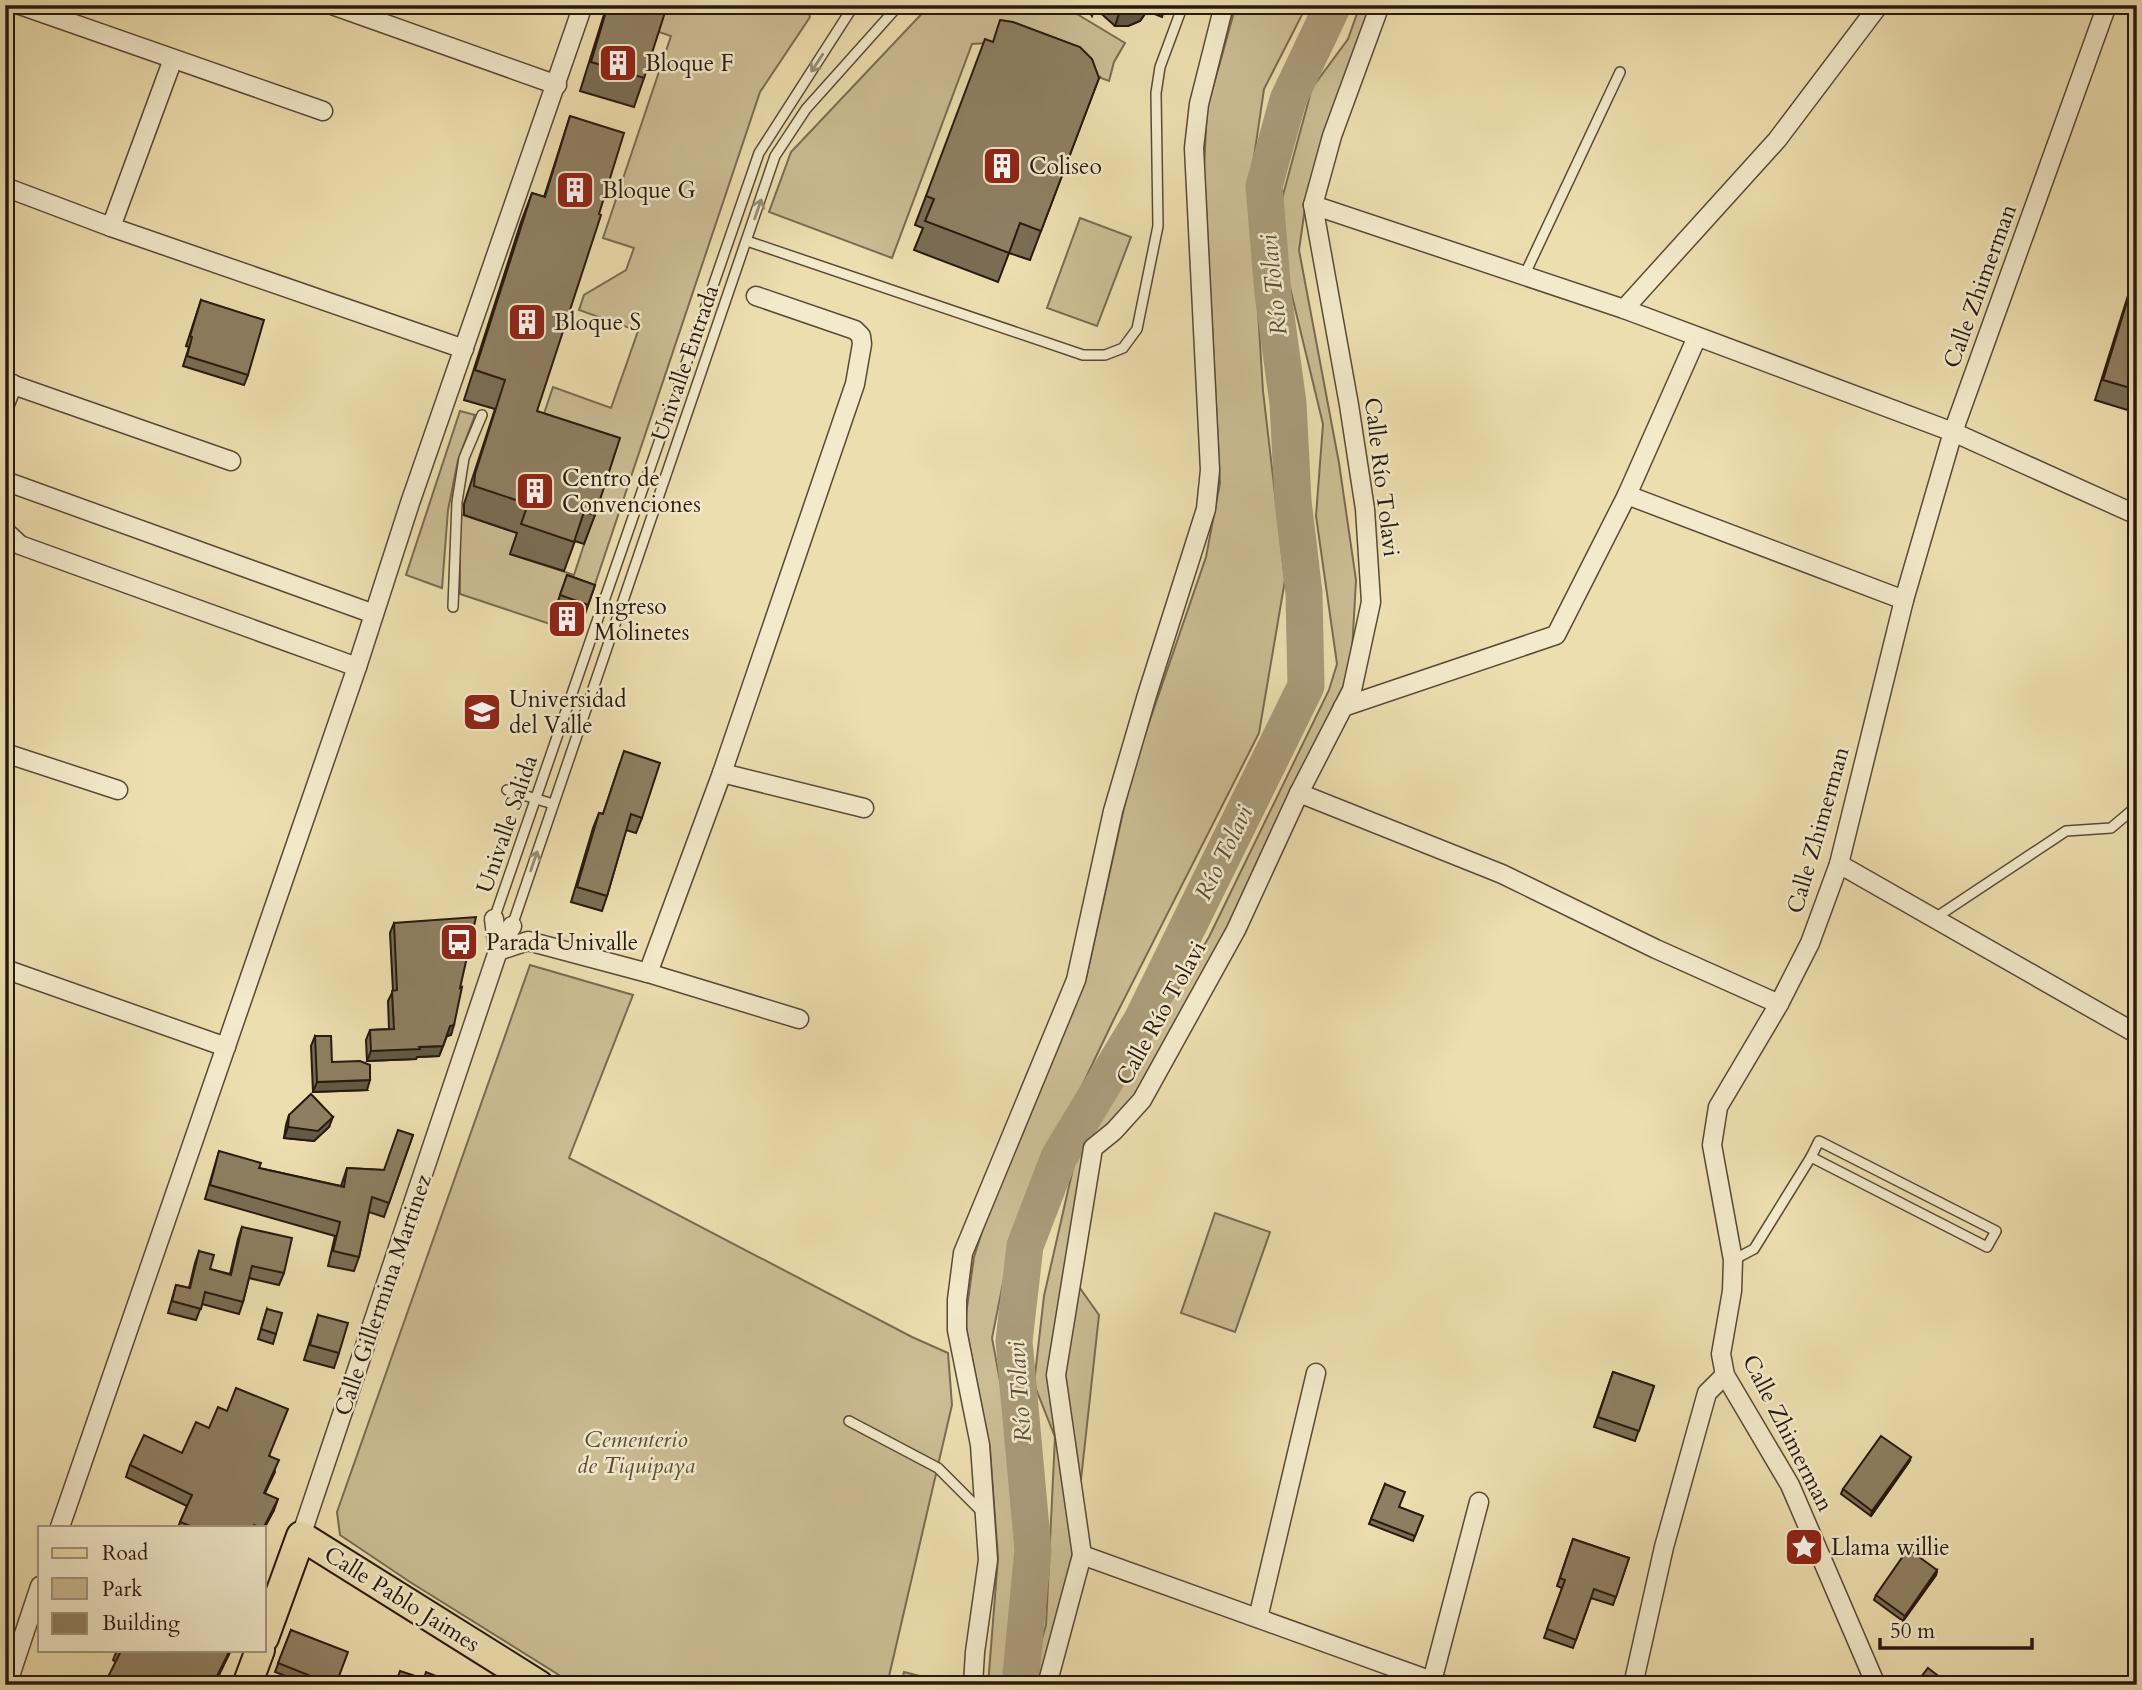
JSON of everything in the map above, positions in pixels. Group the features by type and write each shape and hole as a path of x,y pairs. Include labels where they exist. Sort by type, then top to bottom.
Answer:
{"main road":[{"name":"Calle Gillermina Martinez","path":"266,1632 301,1536"},
{"name":"Calle Pablo Jaimes","path":"301,1536 539,1685"},
{"path":"247,1685 259,1652"}],"street":[{"path":"20,5 323,111"},
{"path":"332,5 557,85"},
{"path":"60,1526 583,5"},
{"path":"974,1685 975,1652 988,1560 980,1445 957,1330 957,1300 963,1253 1076,980 1112,811 1206,509 1210,470 1194,148 1199,104 1224,5"},
{"name":"Calle Río Tolavi","path":"1047,1685 1082,1555 1056,1375 1093,1148 1142,1100 1236,930 1298,793 1352,690 1371,602 1366,509 1313,205 1332,136 1380,5"},
{"path":"1624,309 1777,140 1879,5"},
{"name":"Calle Zhimerman","path":"1876,1685 1790,1485 1725,1375 1721,1354 1732,1291 1733,1260 1712,1145 1718,1107 1779,1004 1810,943 1839,864 1904,600 1953,432 2107,5"},
{"path":"111,227 173,59"},
{"path":"5,187 111,227 464,349"},
{"path":"1313,205 1624,309 1953,432 2137,515"},
{"path":"648,972 722,773 835,445 855,384 862,344 861,336 855,330 756,296"},
{"path":"1343,707 1556,635 1627,495 1697,337"},
{"path":"5,404 9,383 231,461"},
{"path":"5,481 374,614"},
{"path":"1627,495 1904,600"},
{"path":"5,531 20,545 357,667"},
{"path":"5,753 118,790"},
{"path":"722,773 864,808"},
{"path":"1298,793 1502,874 1656,949 1779,1004"},
{"path":"1839,864 2137,1034"},
{"name":"Calle Gillermina Martinez","path":"494,919 498,951"},
{"name":"Calle Gillermina Martinez","path":"301,1536 498,951 512,926"},
{"path":"498,951 528,941 648,972 799,1019"},
{"path":"5,969 226,1047"},
{"path":"1258,1618 1316,1373"},
{"path":"1633,1685 1664,1548 1707,1393 1725,1375"},
{"path":"1082,1555 1438,1683 1479,1502"},
{"path":"7,1685 38,1592"}],"lane":[{"name":"Univalle Salida","path":"494,919 759,153 853,5"},
{"name":"Univalle Entrada","path":"512,926 775,156 806,109 899,5"},
{"path":"747,241 1083,355 1105,355 1123,348 1137,329 1158,226 1156,93 1160,67 1183,5"},
{"path":"1524,275 1620,72"},
{"path":"453,607 457,502 464,458 482,415"},
{"path":"587,653 603,659"},
{"path":"507,790 554,804"},
{"path":"1934,918 2066,831 2111,828 2137,806"},
{"path":"1733,1260 1754,1249 1819,1141 1996,1231 1987,1247 1811,1157"},
{"path":"849,1421 938,1468 985,1514"}],"green space":[{"path":"594,5 806,5 810,17 760,92 585,614 557,604 550,624 460,594 460,514 517,533 510,554 574,575 609,468 534,443 553,387 611,408 638,331 579,310 584,295 626,270 634,248 603,238 671,36 593,9"},
{"path":"930,5 1062,5 1125,43 1114,62 1109,81 1003,42 972,44 892,258 769,212 791,152"},
{"path":"1236,5 1307,5 1264,89 1250,184 1263,391 1285,580 1259,733 1113,1021 1014,1228 992,1338 1013,1451 1025,1549 1009,1685 988,1685 998,1558 990,1449 965,1322 974,1257 987,1216 1086,979 1132,772 1206,557 1220,483 1204,168 1207,109"},
{"path":"1360,5 1371,5 1343,81 1306,201 1299,250 1339,463 1356,580 1351,670 1228,926 1134,1096 1105,1127 1065,1267 1099,1315 1073,1553 1041,1685 1030,1685 1046,1625 1055,1437 1034,1384 1044,1296 1077,1151 1100,1118 1209,937 1329,690 1337,664 1316,516 1323,424 1286,271 1280,206 1312,88 1348,39"},
{"path":"1080,218 1131,237 1097,326 1047,308"},
{"path":"460,411 475,415 458,460 448,510 442,588 406,575"},
{"name":"Cementerio de Tiquipaya","path":"530,965 633,995 569,1158 912,1337 948,1353 952,1405 887,1685 575,1685 340,1535 337,1512"},
{"path":"1215,1213 1270,1232 1235,1332 1181,1313"},
{"path":"904,1672 955,1685 901,1685"}],"building":[{"path":"608,5 667,6 644,78 591,62"},
{"name":"Coliseo","path":"1000,20 1013,22 1080,47 1092,59 1099,78 1041,231 1020,223 1009,253 925,221 934,199 926,196 985,39 993,42"},
{"path":"570,116 624,133 599,214 601,215 537,411 620,438 595,515 584,512 574,542 521,524 528,504 474,486 475,474 505,380 475,370 532,193 545,197"},
{"path":"2137,269 2137,390 2103,380"},
{"path":"201,300 264,320 248,375 187,356"},
{"path":"567,575 595,585 588,605 560,595"},
{"path":"624,751 660,763 642,818 631,814 607,896 577,887 599,813 603,814"},
{"path":"476,917 454,1025 450,1026 443,1046 371,1051 370,1030 394,1029 392,991 397,990 394,923"},
{"path":"315,1036 331,1036 332,1062 360,1061 370,1065 370,1080 317,1082"},
{"path":"311,1094 333,1117 318,1131 288,1127 289,1115"},
{"path":"398,1130 413,1135 389,1203 372,1197 359,1257 333,1251 340,1222 210,1185 219,1151 261,1163 259,1168 344,1187 347,1168 384,1170"},
{"path":"242,1227 292,1238 284,1273 252,1266 243,1302 205,1292 201,1309 172,1301 176,1285 190,1288 199,1251 214,1255 210,1269 231,1275"},
{"path":"267,1309 282,1313 276,1334 261,1329"},
{"path":"318,1315 348,1323 339,1353 310,1345"},
{"path":"1613,1372 1654,1386 1639,1431 1598,1417"},
{"path":"236,1388 288,1409 269,1456 279,1460 264,1493 278,1499 264,1526 190,1526 180,1522 192,1495 130,1465 144,1435 182,1453 196,1422 209,1428 218,1407 227,1411"},
{"path":"1881,1436 1911,1457 1872,1511 1843,1489"},
{"path":"1385,1484 1405,1492 1399,1507 1423,1516 1415,1536 1371,1519"},
{"path":"1573,1539 1629,1558 1616,1597 1594,1589 1576,1640 1547,1629 1565,1580 1560,1578"},
{"path":"1908,1549 1937,1570 1905,1616 1876,1595"},
{"path":"291,1630 348,1652 336,1684 338,1680 351,1685 333,1685 278,1663"},
{"path":"120,1652 229,1652 215,1680 224,1685 104,1685"},
{"path":"1928,1668 1950,1685 1915,1685"},
{"path":"400,1671 424,1679 426,1672 449,1681 448,1685 395,1685"}],"waterway":[{"name":"Río Tolavi","path":"1020,1685 1033,1550 1014,1341 1025,1246 1059,1157 1142,1020 1306,686 1304,593 1293,501 1288,403 1273,294 1264,186 1288,100 1333,5"}],"place":[{"name":"Bloque F","path":"618,63"},
{"name":"Coliseo","path":"1002,166"},
{"name":"Bloque G","path":"575,190"},
{"name":"Bloque S","path":"527,322"},
{"name":"Centro de Convenciones","path":"535,491"},
{"name":"Ingreso Molinetes","path":"567,619"},
{"name":"Universidad del Valle","path":"482,712"},
{"name":"Parada Univalle","path":"459,942"},
{"name":"Llama willie","path":"1804,1547"}]}
